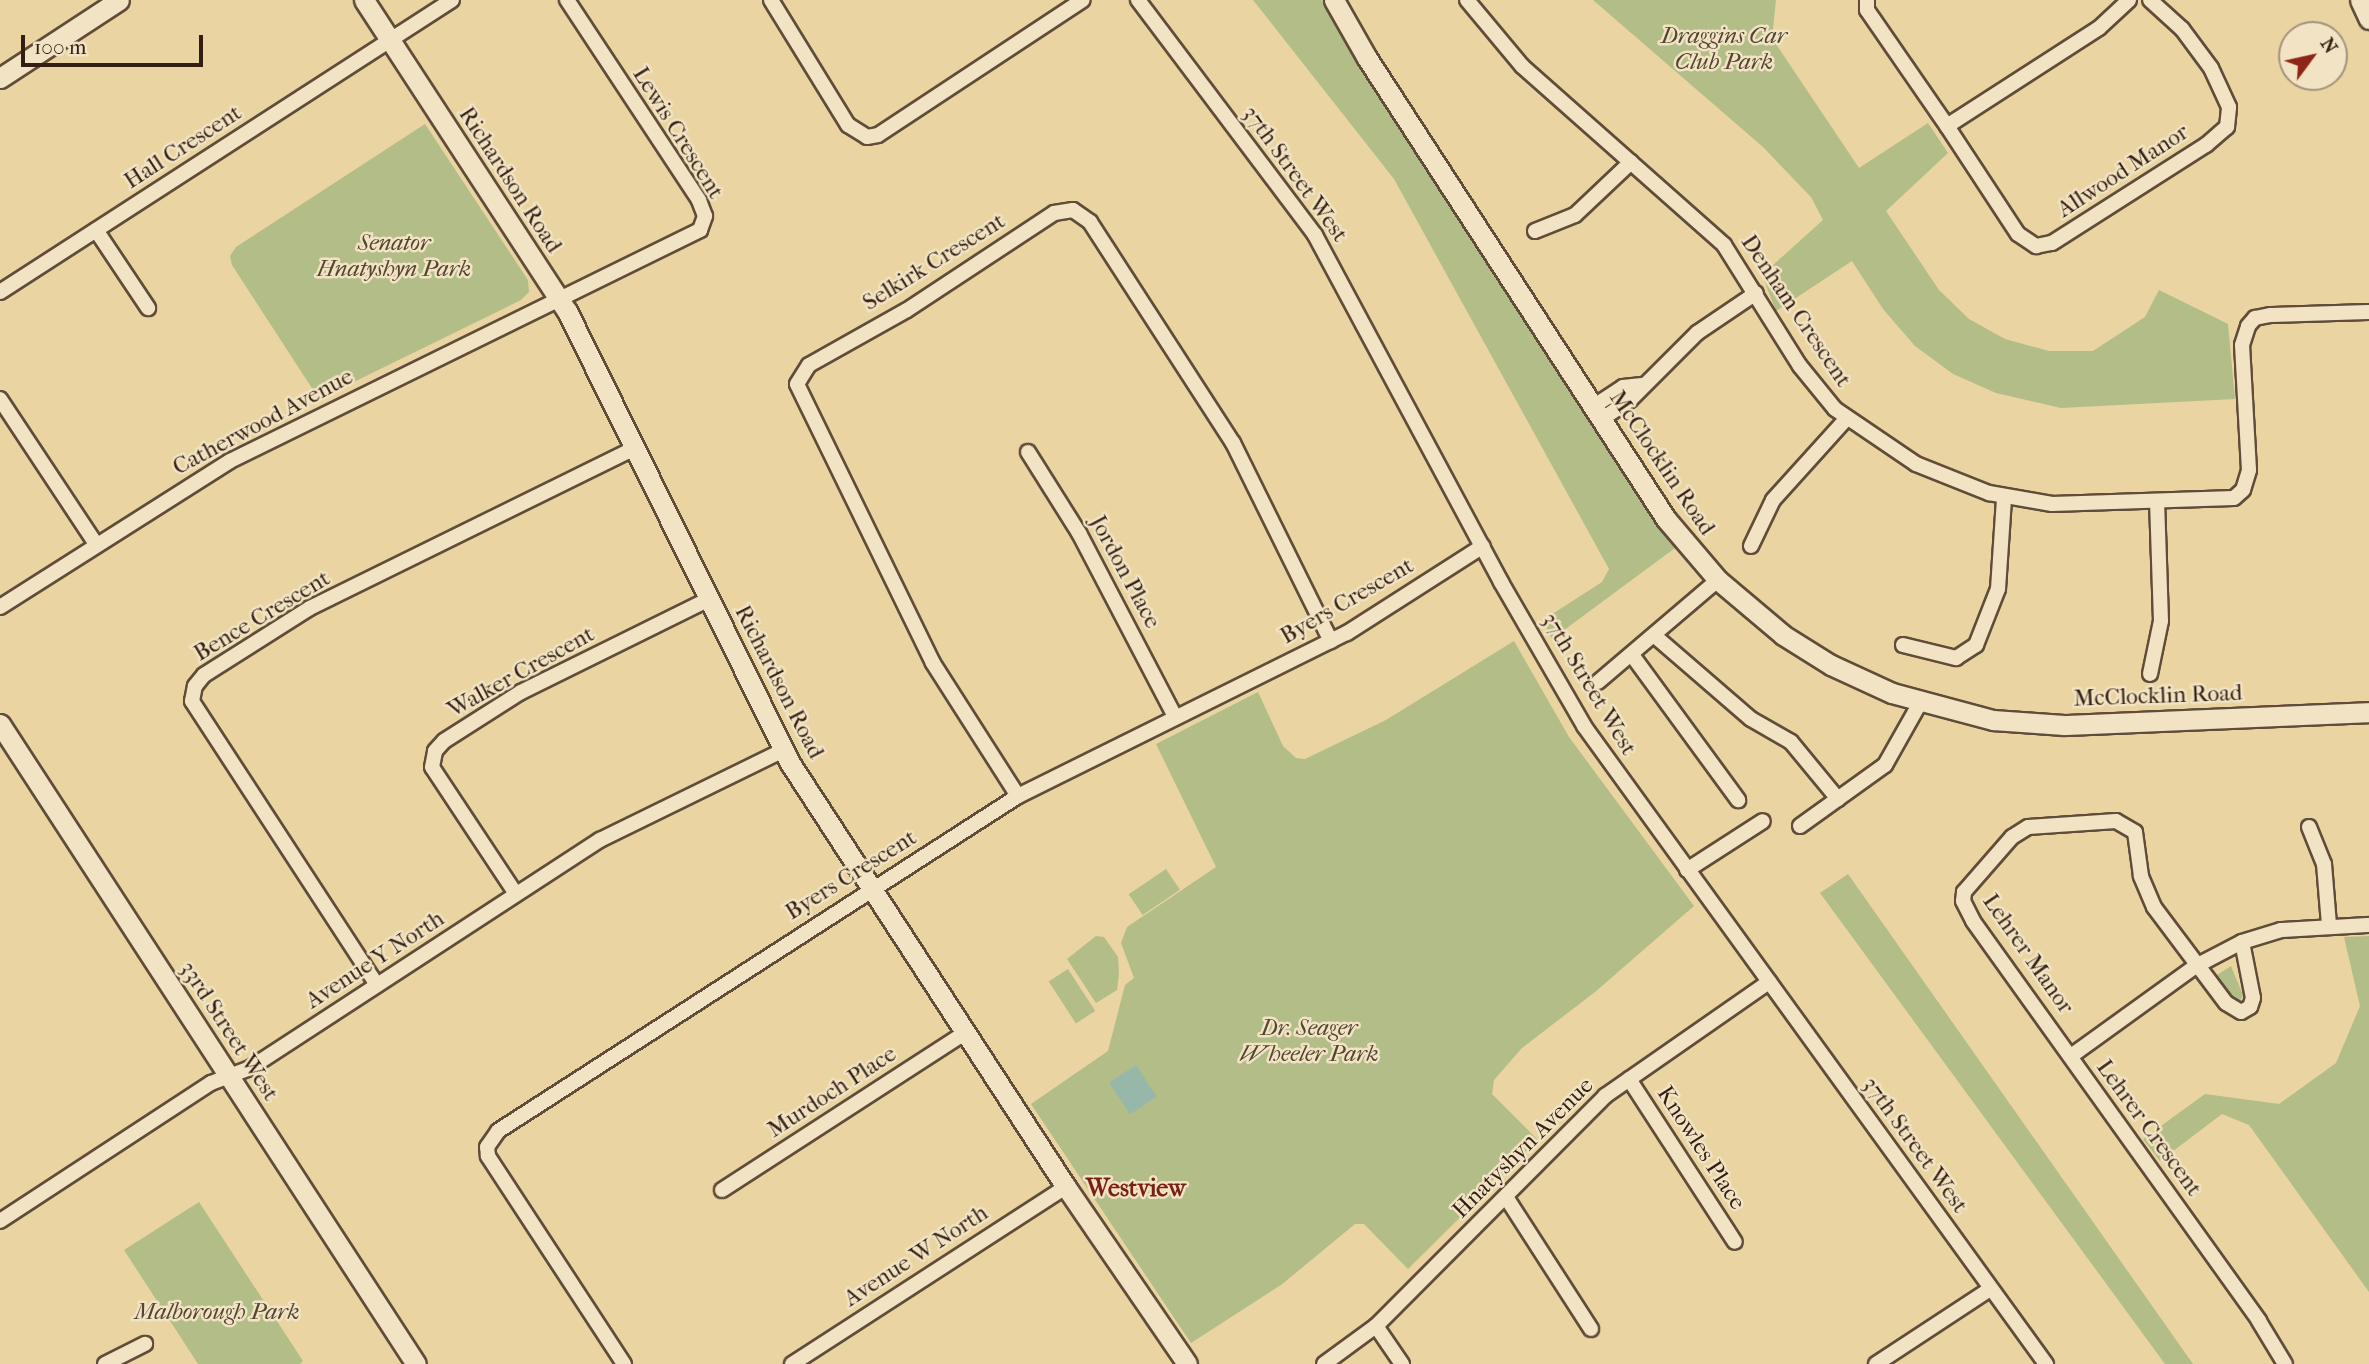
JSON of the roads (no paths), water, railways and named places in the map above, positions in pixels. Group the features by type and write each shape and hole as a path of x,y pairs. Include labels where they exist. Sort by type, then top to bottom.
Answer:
{"street":[{"path":"0,78 96,6 119,0"},
{"name":"Richardson Road","path":"364,0 559,299 784,750 1066,1187 1187,1364"},
{"path":"390,40 452,0"},
{"name":"Lewis Crescent","path":"559,299 692,236 700,230 705,216 566,0"},
{"path":"771,0 848,125 867,137 877,135 1083,0"},
{"name":"37th Street West","path":"1138,0 1315,235 1584,726 2046,1364"},
{"name":"McClocklin Road","path":"1334,0 1367,58 1666,519 1718,580 1807,651 1861,680 1920,703 1993,720 2064,725 2369,712"},
{"name":"Denham Crescent","path":"1467,0 1522,66 1710,230 1756,293 1807,375 1846,418 1916,464 2004,498 2052,504 2234,498 2243,490 2249,470 2242,345 2255,318 2369,312"},
{"path":"1867,0 1867,10 1947,126 2099,28 2129,0"},
{"name":"Allwood Manor","path":"1947,126 2018,234 2036,246 2052,243 2206,145 2227,127 2229,107 2211,68 2182,29 2150,0"},
{"path":"2360,0 2369,19"},
{"name":"Hall Crescent","path":"0,292 390,40"},
{"path":"1535,230 1576,215 1631,162"},
{"name":"Selkirk Crescent","path":"1018,796 937,671 797,384 809,365 907,310 1054,213 1073,210 1090,222 1233,443 1331,641"},
{"path":"96,230 148,308"},
{"path":"1598,413 1630,400 1642,385 1697,333 1756,293"},
{"name":"Catherwood Avenue","path":"0,607 230,461 559,299"},
{"path":"0,399 96,544"},
{"path":"1751,545 1773,500 1846,418"},
{"name":"Bence Crescent","path":"377,985 192,701 195,686 204,675 310,608 635,448"},
{"name":"Jordon Place","path":"1028,452 1079,533 1175,717"},
{"path":"1903,645 1956,659 1976,645 1998,589 2004,498"},
{"path":"2150,674 2161,621 2157,501"},
{"name":"Byers Crescent","path":"624,1364 488,1156 490,1140 508,1124 1018,796 1331,641 1483,546"},
{"path":"1598,682 1656,637 1718,580"},
{"name":"Walker Crescent","path":"516,894 432,767 435,751 444,741 521,692 709,599"},
{"path":"1656,637 1742,712 1791,742 1838,799"},
{"path":"1632,655 1738,800"},
{"path":"1800,827 1885,765 1920,703"},
{"name":"33rd Street West","path":"0,724 416,1364"},
{"name":"Avenue Y North","path":"0,1221 211,1083 250,1068 612,833 784,750"},
{"path":"1687,870 1763,821"},
{"name":"Lehrer Manor","path":"2071,1056 1963,901 1970,883 2019,832 2051,824 2116,821 2131,827 2138,841 2146,892 2196,966"},
{"path":"2309,827 2324,864 2329,925"},
{"name":"Lehrer Crescent","path":"2285,1364 2254,1312 2071,1056 2196,966 2242,942 2267,933 2329,925 2369,925"},
{"path":"2196,966 2230,1007 2246,1011 2253,998 2242,942"},
{"name":"Hnatyshyn Avenue","path":"1324,1364 1376,1326 1605,1096 1769,982"},
{"name":"Murdoch Place","path":"722,1190 966,1032"},
{"name":"Knowles Place","path":"1629,1079 1735,1242"},
{"name":"Avenue W North","path":"792,1364 1066,1187"},
{"path":"1506,1197 1591,1329"},
{"path":"1876,1364 1990,1289"},
{"path":"1376,1326 1402,1364"},
{"path":"105,1364 145,1344"}],"district":[{"name":"Westview","path":"1136,1189"}],"park label":[{"name":"Draggins Car Club Park","path":"1724,49"},
{"name":"Senator Hnatyshyn Park","path":"394,256"},
{"name":"Dr. Seager Wheeler Park","path":"1309,1041"},
{"name":"Malborough Park","path":"217,1312"}]}
